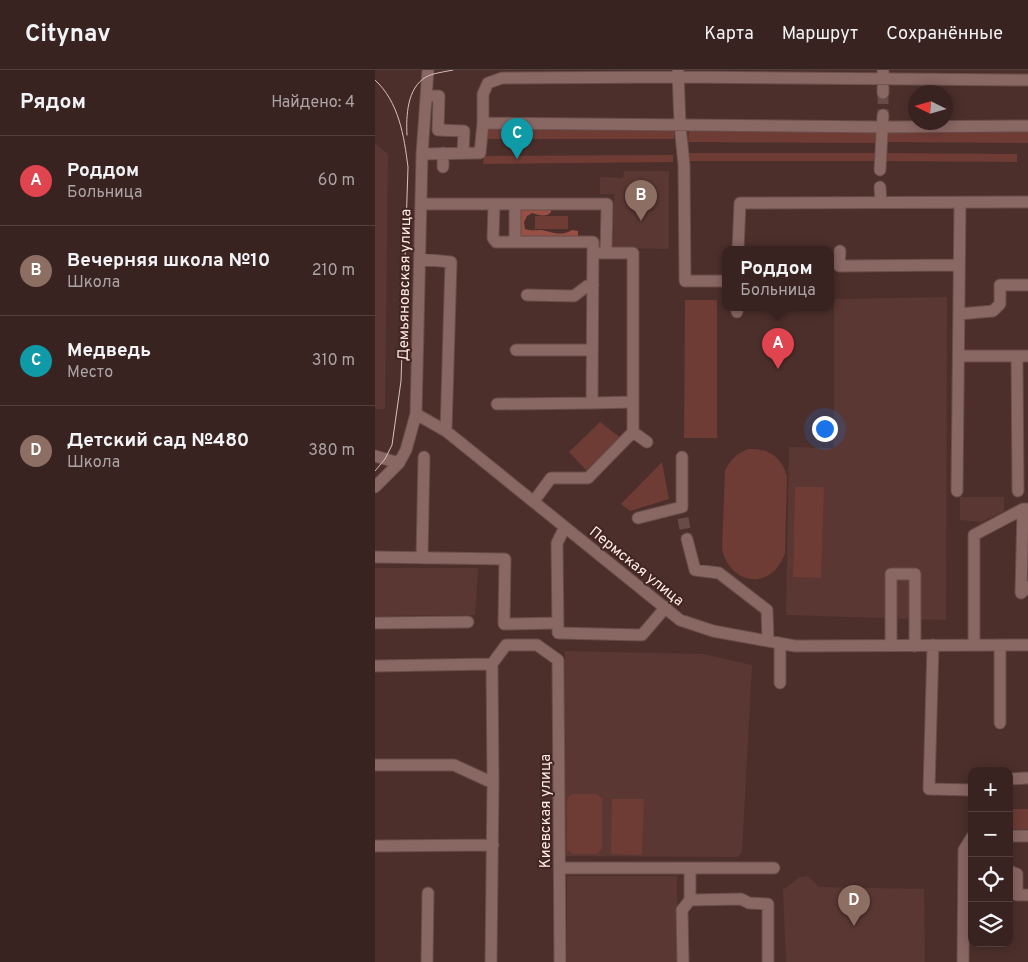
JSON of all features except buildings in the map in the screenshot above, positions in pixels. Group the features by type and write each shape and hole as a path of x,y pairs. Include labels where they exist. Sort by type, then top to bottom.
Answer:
{"street":[{"name":"Демьяновская улица","path":"375,487 399,463 406,450 416,414 421,204 428,70"},
{"path":"678,74 680,125 685,165 685,281 722,281"},
{"path":"423,154 480,153 483,94 488,83 502,78 678,74 883,75 1028,80"},
{"path":"883,75 883,93"},
{"path":"426,96 439,96 438,130 464,131 463,153"},
{"path":"880,170 883,115"},
{"path":"483,123 883,127 1028,126"},
{"path":"443,153 443,167"},
{"path":"880,188 881,203"},
{"path":"738,246 740,203 1028,202 1028,197"},
{"path":"957,490 960,202"},
{"path":"421,204 607,204 606,253"},
{"path":"494,204 493,238 497,242 593,242 592,403"},
{"path":"515,204 515,242"},
{"path":"840,251 839,266 959,265"},
{"path":"534,501 551,478 588,478 633,432 633,253 593,253"},
{"path":"420,260 451,262 446,431"},
{"path":"527,295 574,296 587,286 593,285"},
{"path":"959,314 993,311 1000,304 1000,285 1028,285"},
{"path":"516,350 592,350"},
{"path":"959,356 1023,356 1017,491"},
{"path":"497,404 633,402"},
{"name":"Пермская улица","path":"416,414 446,431 680,620 713,631 795,646 1028,645"},
{"path":"633,432 647,442"},
{"path":"375,456 399,463"},
{"path":"422,558 425,457"},
{"path":"638,518 682,513 682,458"},
{"path":"974,645 974,535 1025,509 1021,593 1028,587"},
{"path":"565,527 557,543 558,633 642,635 666,607"},
{"path":"687,539 695,570 719,573 767,610 780,683"},
{"path":"375,557 505,559 504,624 558,623"},
{"path":"891,646 891,574 915,574 915,646"},
{"path":"375,623 468,622"},
{"name":"Киевская улица","path":"492,664 506,645 537,645 558,660 560,962"},
{"path":"933,645 929,790 968,790"},
{"path":"999,723 1000,645"},
{"path":"375,666 492,664 493,845 491,962"},
{"path":"375,765 454,765 493,783"},
{"path":"1013,779 1028,778"},
{"path":"1013,836 1028,836"},
{"path":"963,962 968,867 964,850 968,844"},
{"path":"375,846 493,845"},
{"path":"560,868 774,868"},
{"path":"683,962 682,910 690,900 690,868"},
{"path":"1013,872 1017,874 1017,895 1028,896"},
{"path":"427,962 428,892"},
{"path":"690,900 741,899 749,903 768,904 768,962"}],"shaded area":[{"path":"486,129 674,130 674,139 486,139"},
{"path":"689,131 877,132 877,143 688,142"},
{"path":"1028,132 1028,143 886,142 886,133"},
{"path":"375,143 388,154 385,409 375,409"},
{"path":"689,153 877,153 877,161 689,161"},
{"path":"885,153 1017,154 1017,162 884,161"},
{"path":"673,155 673,162 483,164 484,156"},
{"path":"624,171 669,171 669,249 613,248 614,194 600,194 600,177 623,178"},
{"path":"520,208 551,208 551,212 547,215 542,216 532,213 527,216 524,222 525,229 560,234 572,230 578,231 578,236 575,239 521,240 519,228"},
{"path":"535,216 568,216 568,229 535,229"},
{"path":"947,297 946,620 786,615 789,447 834,448 834,299"},
{"path":"685,300 717,300 717,438 684,438"},
{"path":"600,422 621,438 586,470 569,452"},
{"path":"748,449 762,450 773,455 781,463 787,476 785,553 779,565 771,573 762,578 752,579 743,577 734,571 727,562 722,549 725,471 734,458"},
{"path":"662,462 669,499 630,511 621,504"},
{"path":"795,487 824,487 821,578 793,577"},
{"path":"960,497 1004,497 1004,511 981,522 960,520"},
{"path":"375,568 478,568 475,615 375,616"},
{"path":"565,651 703,654 752,665 742,852 737,857 565,856"},
{"path":"573,794 596,794 602,798 602,848 598,854 573,854 567,850 567,801 569,796"},
{"path":"612,799 644,799 642,855 611,854"},
{"path":"1013,809 1028,809 1028,829 1013,829"},
{"path":"567,876 677,876 677,962 567,962"},
{"path":"808,876 819,887 924,889 925,962 786,962 783,890 800,877"}],"tunnel":[{"path":"883,93 883,115"},
{"path":"683,518 687,539"}],"tram line":[{"path":"407,135 409,103 415,88 426,77 453,70"},
{"path":"375,80 390,99 395,109 405,143 408,167 401,381 392,445 385,459 375,471"}],"place":[{"name":"Медведь","path":"517,159"},
{"name":"Вечерняя школа №10","path":"641,221"},
{"name":"Роддом","path":"778,369"},
{"name":"Детский сад №480","path":"854,926"}]}
